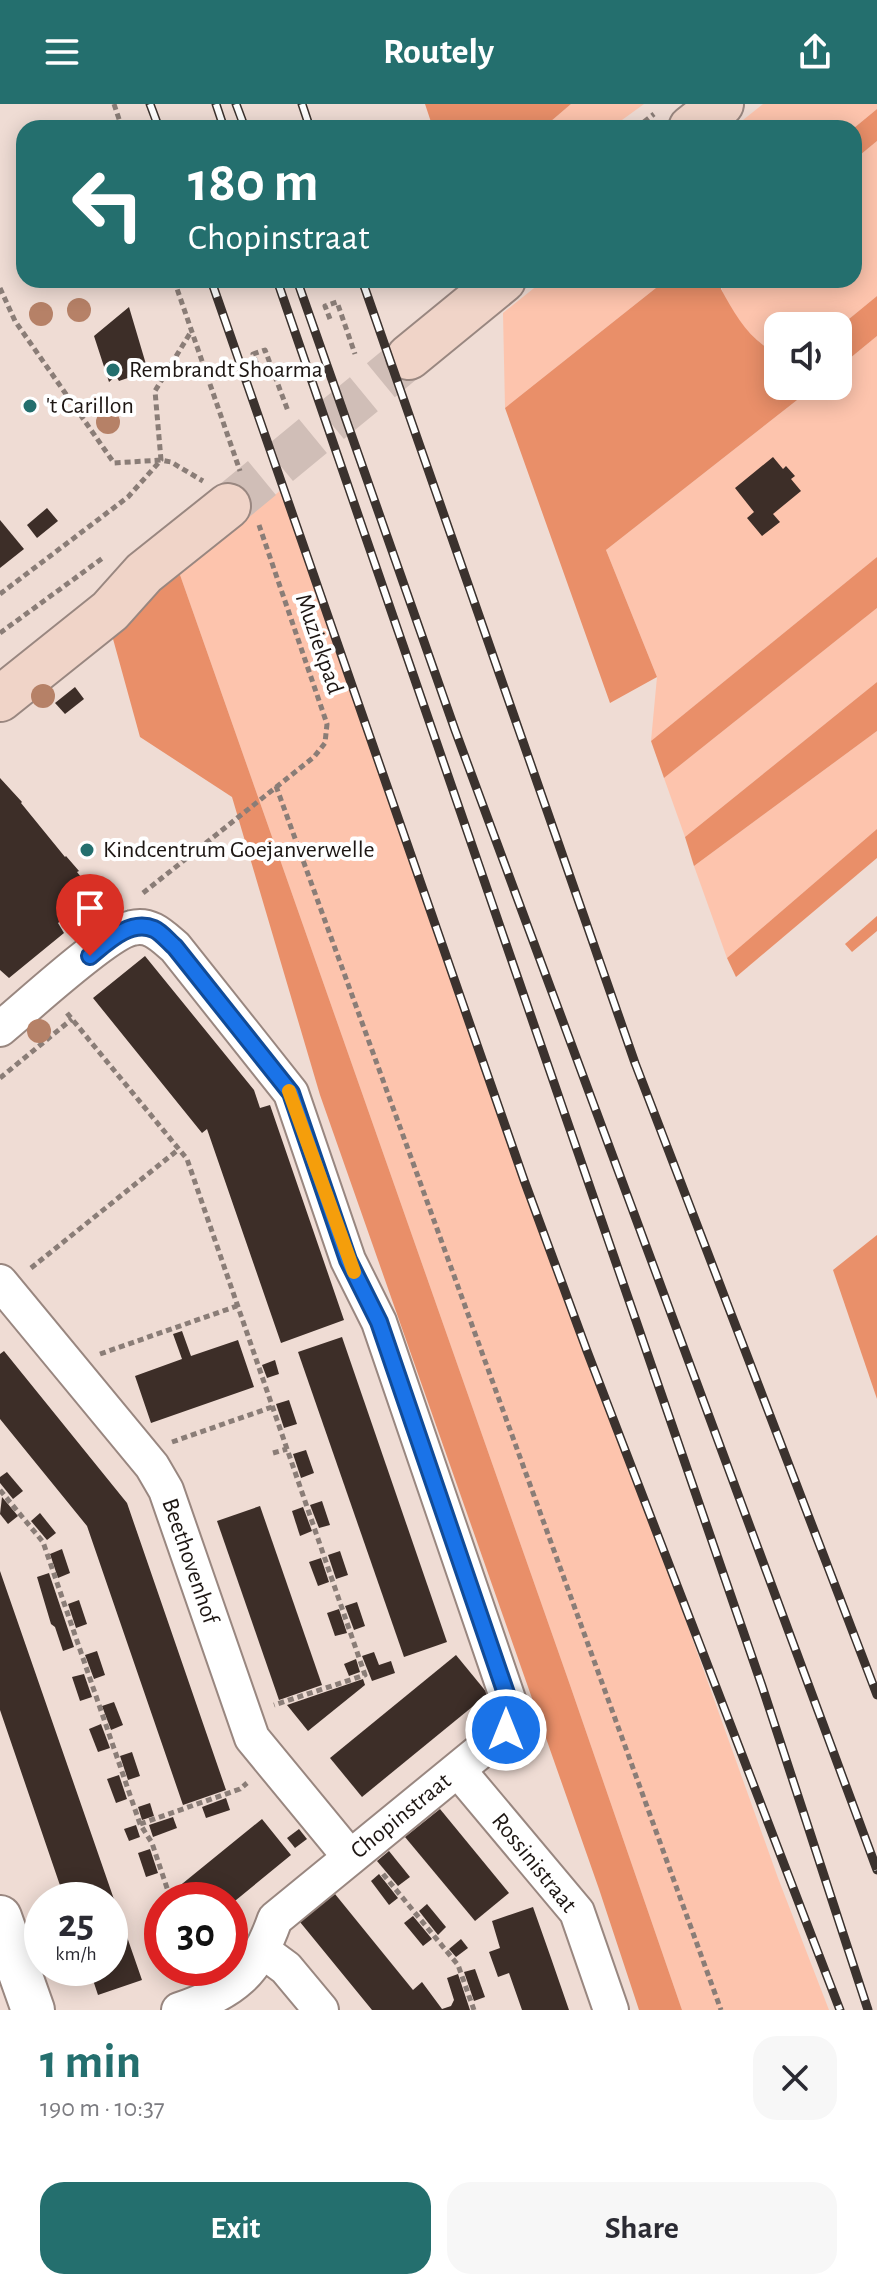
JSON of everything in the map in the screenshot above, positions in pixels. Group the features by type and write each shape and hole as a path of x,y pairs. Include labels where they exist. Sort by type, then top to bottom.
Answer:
{"main road":[{"path":"701,120 721,104"},
{"path":"409,357 493,288"},
{"path":"0,699 110,611 144,573 233,496"},
{"path":"1,639 144,573"}],"street":[{"name":"Chopinstraat","path":"0,1029 110,939 133,927 155,929 175,947 291,1093 348,1260 379,1322 511,1708 506,1730 275,1919 263,1951 245,1976 215,1997 179,2010"},
{"name":"Beethovenhof","path":"3,1285 141,1452 166,1490 252,1738 356,1853"},
{"name":"Rossinistraat","path":"458,1770 577,1912 611,2010"},
{"path":"0,1917 33,2010"},
{"path":"263,1951 286,1968 321,2010"}],"path":[{"path":"0,288 15,321 114,463 171,462 233,496"},
{"name":"Muziekpad","path":"110,939 124,909 320,751 325,743 327,724 233,496 192,330 177,288"},
{"path":"330,319 325,306 337,302 355,354"},
{"path":"0,594 128,497 161,460 155,391 192,330"},
{"path":"260,373 253,354 265,350 288,411"},
{"path":"276,786 721,2010"},
{"path":"48,990 187,1159 365,1675 243,1716"},
{"path":"0,1078 72,1019"},
{"path":"3,1285 179,1149"},
{"path":"69,1365 237,1306"},
{"path":"141,1452 272,1407"},
{"path":"273,1453 287,1449"},
{"path":"0,1490 43,1542 140,1824 152,1843 165,1882"},
{"path":"140,1824 240,1789 273,1763"},
{"path":"356,1853 458,1965 474,2010"}],"shaded area":[{"path":"425,104 571,104 552,120 430,120"},
{"path":"571,104 644,104 622,120 552,120"},
{"path":"763,104 877,104 877,109 862,121 743,120"},
{"path":"877,109 877,141 862,153 862,121"},
{"path":"877,141 877,296 852,317 852,312 764,312 764,346 740,323 722,288 862,288 862,153"},
{"path":"534,288 656,288 505,408 503,313"},
{"path":"656,288 721,288 744,326 764,346 764,400 797,400 606,550 657,677 610,703 505,408"},
{"path":"877,296 877,336 852,357 852,317"},
{"path":"877,336 877,557 651,741 657,677 606,550 797,400 852,400 852,357"},
{"path":"281,490 778,1878 829,2010 682,2010 179,572"},
{"path":"877,557 877,608 664,778 651,741"},
{"path":"179,572 682,2010 639,2010 320,1095 232,797 140,737 110,628"},
{"path":"877,608 877,682 685,837 664,778"},
{"path":"877,682 877,731 694,866 685,837"},
{"path":"877,731 877,829 727,958 694,866"},
{"path":"877,829 877,858 736,977 727,958"},
{"path":"877,916 877,931 852,952 845,944"},
{"path":"877,1235 877,1399 833,1270"}],"building":[{"path":"129,307 148,371 119,381 116,376 109,382 94,336"},
{"path":"773,457 783,469 786,466 795,476 791,479 801,491 773,514 780,522 762,536 747,518 754,512 735,488"},
{"path":"47,508 58,521 37,538 27,525"},
{"path":"0,520 24,549 0,568"},
{"path":"75,687 84,699 65,714 55,703"},
{"path":"0,778 79,871 100,901 70,925 64,918 58,923 64,933 9,978 0,970"},
{"path":"145,956 254,1090 260,1108 270,1105 344,1320 281,1343 207,1129 202,1133 93,998"},
{"path":"182,1331 191,1356 238,1340 254,1387 151,1423 135,1376 182,1359 173,1334"},
{"path":"342,1337 447,1642 404,1657 298,1352"},
{"path":"4,1351 127,1503 226,1790 183,1805 87,1526 0,1419 0,1354"},
{"path":"275,1360 279,1374 267,1378 262,1365"},
{"path":"289,1400 297,1424 284,1428 276,1404"},
{"path":"306,1450 314,1473 301,1478 293,1454"},
{"path":"7,1472 23,1491 13,1499 0,1483 0,1477"},
{"path":"2,1497 18,1516 8,1524 0,1514"},
{"path":"322,1501 330,1525 319,1528 310,1505"},
{"path":"260,1506 322,1685 279,1700 217,1521"},
{"path":"303,1507 312,1531 300,1536 292,1511"},
{"path":"40,1513 56,1533 47,1540 31,1521"},
{"path":"62,1549 70,1573 58,1578 50,1554"},
{"path":"340,1551 348,1575 336,1579 328,1555"},
{"path":"321,1558 329,1582 318,1586 309,1562"},
{"path":"0,1571 108,1882 59,1882 0,1710"},
{"path":"49,1573 74,1647 63,1651 37,1577"},
{"path":"79,1600 87,1624 76,1628 68,1604"},
{"path":"357,1602 365,1626 354,1630 345,1606"},
{"path":"339,1609 347,1633 335,1636 327,1613"},
{"path":"97,1651 105,1675 94,1679 85,1655"},
{"path":"374,1652 379,1665 391,1661 395,1673 372,1681 362,1656"},
{"path":"456,1655 488,1694 362,1797 330,1758"},
{"path":"356,1659 360,1672 349,1676 344,1664"},
{"path":"84,1674 92,1697 80,1701 72,1677"},
{"path":"363,1679 365,1685 308,1731 287,1705"},
{"path":"114,1702 123,1725 111,1730 102,1706"},
{"path":"101,1724 110,1748 98,1752 89,1729"},
{"path":"132,1752 140,1776 128,1780 120,1756"},
{"path":"119,1775 127,1799 116,1803 107,1779"},
{"path":"226,1798 230,1810 206,1818 202,1807"},
{"path":"150,1803 154,1816 142,1820 138,1807"},
{"path":"440,1809 509,1893 475,1921 405,1837"},
{"path":"173,1817 177,1828 153,1837 149,1825"},
{"path":"262,1819 291,1855 248,1890 248,1882 184,1882"},
{"path":"136,1825 140,1837 129,1841 124,1829"},
{"path":"299,1829 307,1839 295,1848 287,1838"},
{"path":"150,1849 158,1873 146,1877 138,1853"},
{"path":"389,1851 410,1877 398,1886 377,1861"},
{"path":"379,1874 398,1898 389,1905 371,1881"},
{"path":"335,1894 413,1990 422,1982 442,2009 451,2006 454,2000 447,1978 458,1974 470,2010 372,2010 300,1922"},
{"path":"427,1904 446,1927 438,1935 419,1911"},
{"path":"533,1907 569,2010 522,2010 509,1973 498,1977 489,1952 500,1948 492,1921"},
{"path":"413,1916 432,1939 423,1946 404,1923"},
{"path":"461,1939 468,1948 456,1957 449,1949"},
{"path":"128,1940 142,1980 128,1985"},
{"path":"475,1969 485,1997 474,2001 464,1972"},
{"path":"95,1986 124,1986 98,1995"}],"tunnel":[{"path":"228,506 409,357"}],"railway":[{"path":"150,104 156,120"},
{"path":"216,104 221,120"},
{"path":"236,104 242,120"},
{"path":"302,104 307,120"},
{"path":"214,288 524,1180 840,2010"},
{"path":"280,288 762,1686 868,2010"},
{"path":"300,288 455,730 877,1870"},
{"path":"365,288 635,1063 877,1695"}],"slow traffic":[{"path":"289,1091 354,1272"}],"place":[{"name":"Rembrandt Shoarma","path":"113,370"},
{"name":"'t Carillon","path":"30,406"},
{"name":"Kindcentrum Goejanverwelle","path":"87,850"}],"route":[{"path":"90,956 110,939 133,927 155,929 175,947 291,1093 348,1260 379,1322 511,1708 506,1730"}]}
